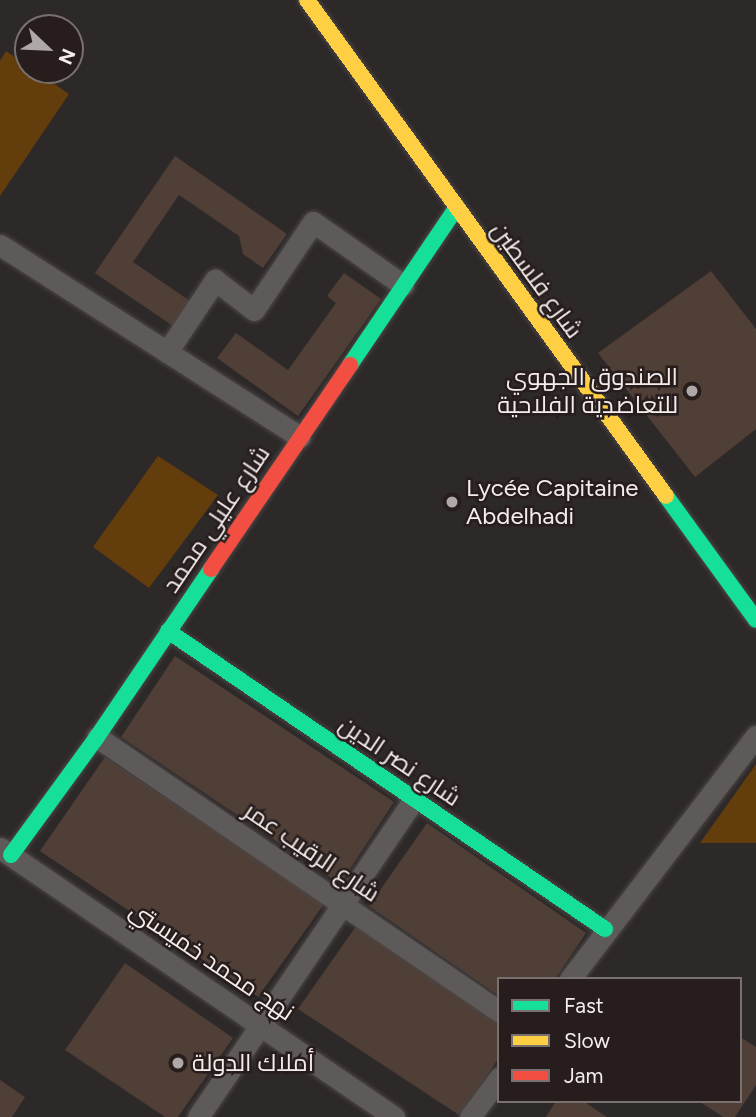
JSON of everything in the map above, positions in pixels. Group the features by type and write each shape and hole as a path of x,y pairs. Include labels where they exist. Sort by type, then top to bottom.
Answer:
{"street":[{"name":"شارع فلسطين","path":"307,0 756,620"},
{"name":"شارع عليلي محمد","path":"6,851 97,737 457,207"},
{"path":"167,352 215,280 254,310 313,222 403,285"},
{"path":"0,245 300,437"},
{"name":"شارع نصر الدين","path":"169,631 605,929"},
{"path":"571,977 605,929 756,736"},
{"name":"شارع الرقيب عمر","path":"97,737 497,1010"},
{"path":"198,1117 414,799"},
{"name":"نهج محمد خميستي","path":"6,851 394,1117"},
{"path":"470,1117 497,1081"}],"shaded area":[{"path":"6,51 14,56 14,84 54,84 69,94 0,196 0,61"},
{"path":"158,456 218,495 149,588 93,547"},
{"path":"756,764 756,843 700,843 749,774"}],"building":[{"path":"175,156 287,234 263,268 243,254 239,236 179,195 133,262 190,301 173,326 95,273"},
{"name":"الصندوق الجهوي للتعاضدية الفلاحية","path":"711,271 756,329 756,429 695,477 598,353"},
{"path":"344,273 381,299 298,416 217,358 236,333 288,370 336,303 327,296"},
{"path":"175,656 394,802 340,884 121,737"},
{"path":"105,757 324,904 258,997 40,851"},
{"path":"427,823 586,933 556,977 497,977 497,995 369,906"},
{"path":"359,922 497,1018 497,1061 459,1115 298,1009"},
{"path":"125,963 233,1038 178,1117 165,1117 65,1050"},
{"path":"742,1038 756,1047 756,1085 735,1117 723,1117 702,1103 742,1103"},
{"path":"0,1080 25,1097 12,1117 0,1117"},
{"path":"555,1103 586,1103 607,1117 546,1117"}],"traffic: fast":[{"path":"350,365 457,207"},
{"path":"666,496 756,620"},
{"path":"11,855 97,737 211,569"},
{"path":"168,631 605,929"}],"traffic: slow":[{"path":"307,0 666,496"}],"traffic: jam":[{"path":"211,569 350,365"}],"place":[{"name":"الصندوق الجهوي للتعاضدية الفلاحية","path":"692,391"},
{"name":"Lycée Capitaine Abdelhadi","path":"452,502"},
{"name":"أملاك الدولة","path":"178,1063"}]}
